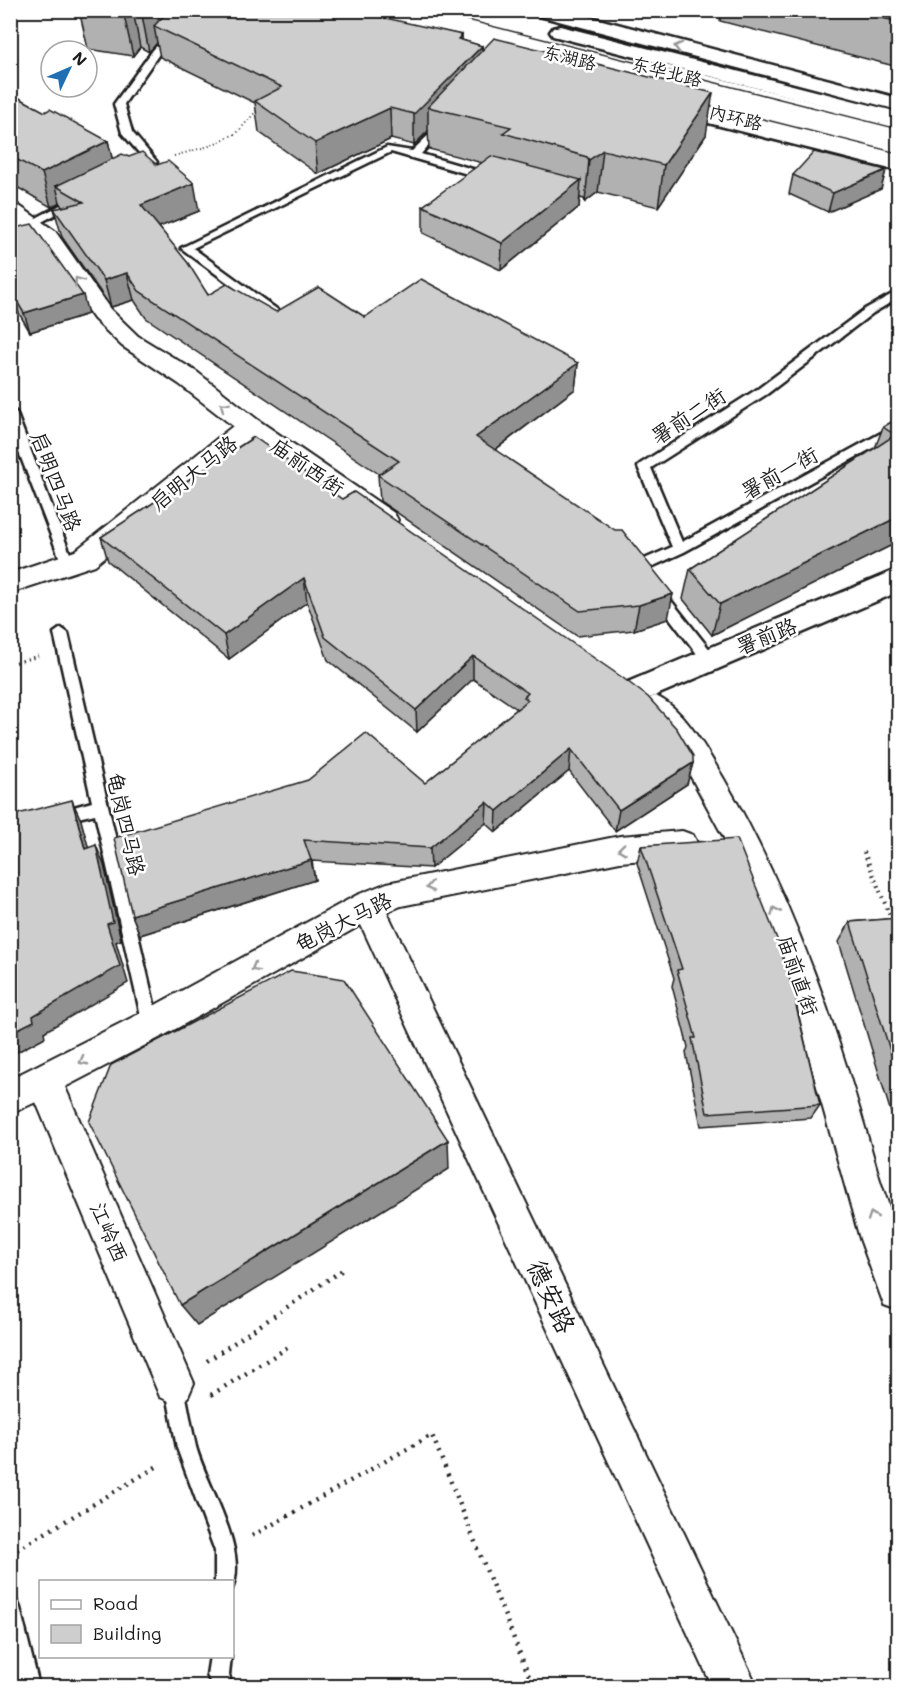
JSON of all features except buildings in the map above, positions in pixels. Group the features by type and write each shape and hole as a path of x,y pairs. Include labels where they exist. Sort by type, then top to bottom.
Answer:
{"main road":[{"name":"东华北路","path":"398,10 455,22 531,24 569,18 898,104"},
{"path":"501,63 531,24 569,18"},
{"name":"内环路","path":"376,19 898,156"},
{"name":"东湖路","path":"376,19 898,141"},
{"path":"455,22 464,54"},
{"name":"东华北路","path":"531,24 898,129"},
{"name":"内环路","path":"531,24 898,118"},
{"path":"646,101 898,165"},
{"name":"署前路","path":"634,692 898,580"}],"street":[{"name":"庙前西街","path":"29,228 109,321 130,340 188,378 249,426 405,534"},
{"name":"启明大马路","path":"10,583 85,558 249,426"},
{"path":"610,675 634,692"},
{"name":"庙前直街","path":"634,692 650,703 673,726 694,754 743,840 782,926 809,999 834,1080 863,1190 898,1291"},
{"name":"龟岗大马路","path":"10,1097 151,1025 368,905 398,893 620,849 743,840"},
{"name":"德安路","path":"368,905 735,1686"},
{"name":"江岭西","path":"45,1081 177,1399"}],"lane":[{"path":"131,172 152,162 127,133 119,104 156,52 196,10"},
{"path":"414,155 446,122"},
{"path":"278,315 186,249 390,149 502,181"},
{"path":"29,228 81,198"},
{"name":"署前二街","path":"678,549 644,467 763,391 869,311 898,294"},
{"name":"启明四马路","path":"10,412 68,564"},
{"name":"署前一街","path":"678,549 898,429"},
{"path":"678,549 638,567 709,659"},
{"name":"龟岗四马路","path":"61,633 151,1025"},
{"path":"44,821 101,806"},
{"path":"177,1399 187,1448 225,1551 225,1580"},
{"path":"10,1608 29,1686"},
{"path":"221,1658 218,1675 222,1686"}],"path":[{"path":"152,162 209,146 237,133 259,108"},
{"path":"864,852 894,926"},
{"path":"177,1399 344,1269"},
{"path":"177,1399 292,1345"},
{"path":"225,1551 432,1435 533,1686"},
{"path":"10,1554 187,1448"}]}
